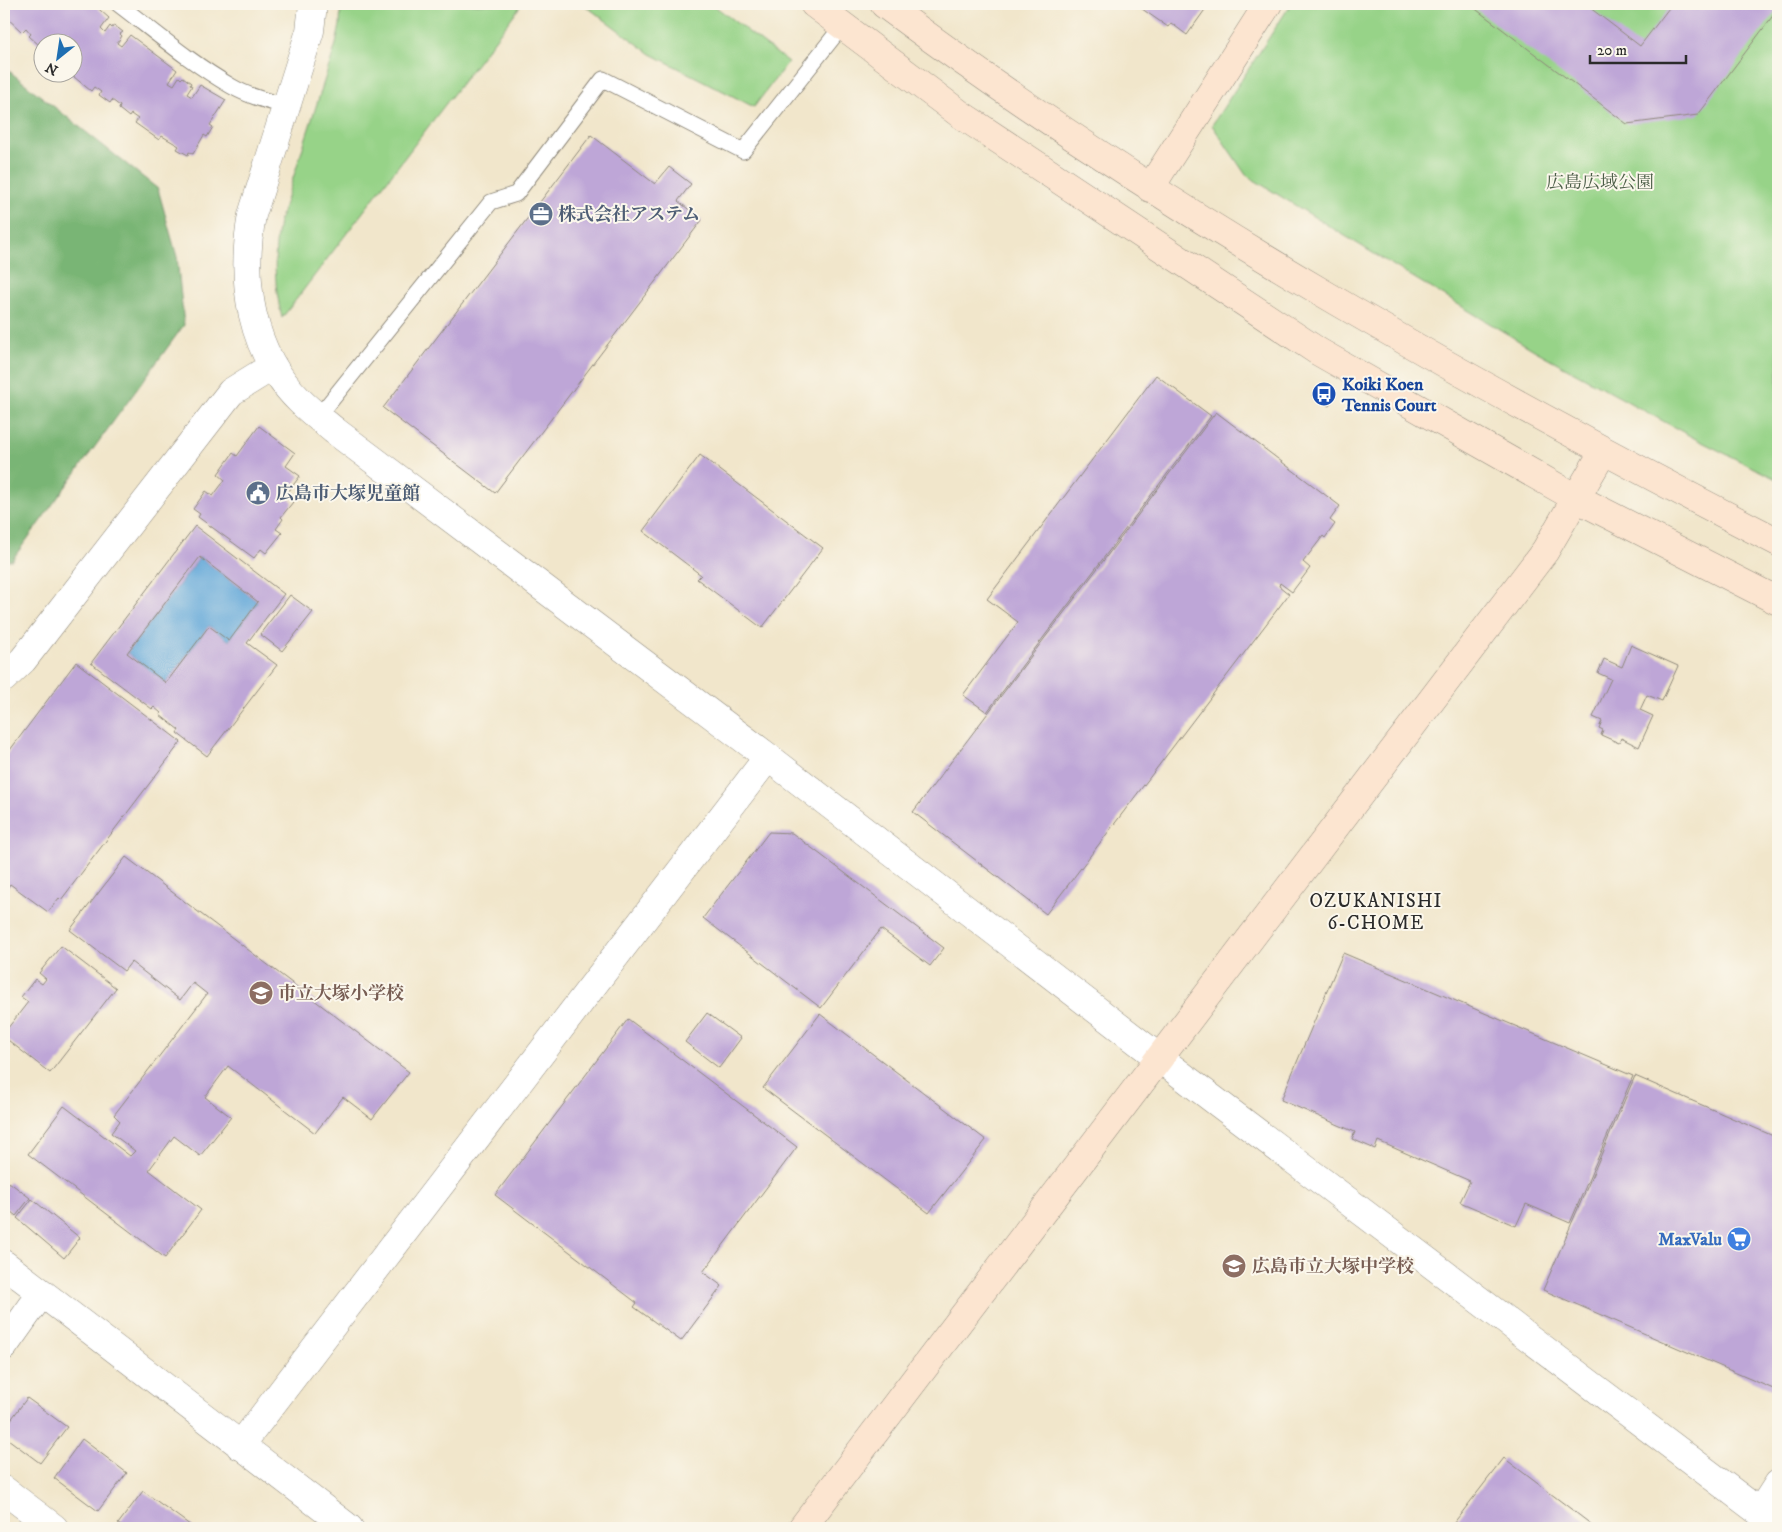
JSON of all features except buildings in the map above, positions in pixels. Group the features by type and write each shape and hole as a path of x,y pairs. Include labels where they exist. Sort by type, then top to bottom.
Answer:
{"street":[{"path":"314,4 310,31 252,215 246,260 247,282 255,325 260,340 273,366 290,390 318,417 1769,1519 1778,1484"},
{"path":"814,4 960,114 1320,352 1576,498 1778,601"},
{"path":"884,4 960,60 1150,188 1265,258 1382,327 1603,452 1778,542"},
{"path":"1150,188 1268,4"},
{"path":"4,678 23,660 230,392 273,366"},
{"path":"802,1528 1545,551 1603,452"},
{"path":"240,1446 768,757"},
{"path":"4,1264 348,1528"},
{"path":"4,1346 41,1294"},
{"path":"4,1490 54,1528"}],"lane":[{"path":"118,4 180,52 232,87 253,97 286,106"},
{"path":"318,417 491,202 516,194 604,79 743,151 843,25"}],"green space":[{"path":"341,4 522,4 282,318 275,270 279,222 336,44 340,25"},
{"path":"583,4 712,4 788,62 754,107 651,54"},
{"name":"広島広域公園","path":"1291,4 1778,4 1778,480 1692,437 1534,350 1246,175 1212,125"},
{"path":"4,67 158,189 177,257 184,325 12,560 4,560"}],"water":[{"path":"200,557 258,602 229,641 209,626 166,683 127,653"}],"place":[{"name":"株式会社アステム","path":"541,214"},
{"name":"Koiki Koen Tennis Court","path":"1324,394"},
{"name":"広島市大塚児童館","path":"258,493"},
{"name":"市立大塚小学校","path":"261,993"},
{"name":"MaxValu","path":"1739,1239"},
{"name":"広島市立大塚中学校","path":"1234,1266"}],"district":[{"name":"OZUKANISHI 6-CHOME","path":"1376,911"}]}
